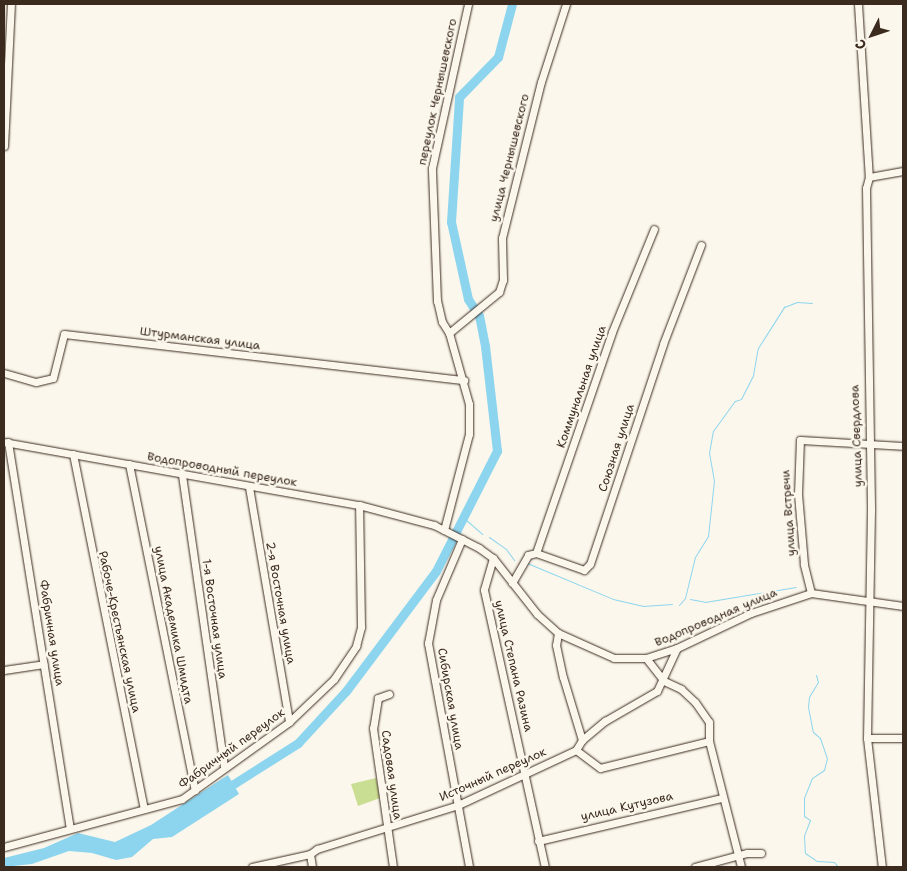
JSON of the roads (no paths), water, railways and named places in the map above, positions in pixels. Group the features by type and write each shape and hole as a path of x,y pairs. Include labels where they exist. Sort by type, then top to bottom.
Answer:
{"street":[{"path":"4,146 11,4"},
{"name":"переулок Чернышевского","path":"444,530 469,434 464,380 449,333 442,322 437,300 432,168 468,4"},
{"name":"улица Чернышевского","path":"449,333 499,292 504,280 502,238 541,82 566,4"},
{"name":"улица Свердлова","path":"858,4 869,177 866,188 870,603 867,738 882,867"},
{"path":"869,177 903,171"},
{"name":"Коммунальная улица","path":"536,553 612,332 654,229"},
{"name":"Союзная улица","path":"536,553 584,570 590,564 663,344 701,245"},
{"name":"Штурманская улица","path":"4,373 36,382 53,378 64,334 464,380"},
{"name":"улица Встречи","path":"811,593 804,564 798,494 800,440 868,446"},
{"name":"Водопроводный переулок","path":"6,442 73,456 130,464 249,487 359,505 434,525"},
{"name":"Фабричная улица","path":"6,442 70,828"},
{"path":"868,446 903,446"},
{"name":"Рабоче-Крестьянская улица","path":"73,456 144,809"},
{"name":"улица Академика Шмидта","path":"130,464 195,790"},
{"name":"1-я Восточная улица","path":"182,474 224,767"},
{"name":"2-я Восточная улица","path":"249,487 289,722"},
{"name":"Фабричный переулок","path":"4,847 70,828 100,823 182,799 289,722 334,679 356,646 361,626 359,505"},
{"name":"Водопроводная улица","path":"434,525 462,539 492,558 537,614 558,633 614,658 646,658 677,648 744,616 811,593 870,603 903,606"},
{"name":"Сибирская улица","path":"462,539 436,600 428,643 469,867"},
{"path":"512,583 528,556 536,553"},
{"name":"улица Степана Разина","path":"492,558 484,590 545,867"},
{"path":"558,633 556,645 561,669 582,740"},
{"path":"677,648 664,681 657,691 605,721 582,740 576,750 600,768 709,741"},
{"path":"646,658 664,681 682,690 702,710 709,722 709,741 741,867"},
{"path":"4,670 44,664"},
{"name":"Садовая улица","path":"389,694 378,698 373,728 393,867"},
{"path":"867,738 903,738"},
{"name":"Источный переулок","path":"252,867 310,854 317,849 458,805 576,750"},
{"name":"улица Кутузова","path":"538,841 722,798"},
{"path":"694,867 737,855 761,853"},
{"path":"310,854 312,867"}],"water":[{"path":"228,775 239,794 172,837 153,839 132,857 116,860 92,853 69,851 32,864 4,867 4,858 44,848 78,833 115,842 151,825"}],"waterway":[{"path":"224,790 298,743 346,691 436,571 497,451 485,346 479,316 468,299 451,222 459,97 498,57 512,4"},
{"path":"679,605 685,598 695,557 708,536 714,481 709,453 713,431 735,401 741,399 753,375 758,348 784,307 797,302 812,303"},
{"path":"465,519 482,534"},
{"path":"489,537 506,549 514,560"},
{"path":"527,563 613,599 643,606 672,604"},
{"path":"690,599 705,602 796,587"},
{"path":"816,675 818,682 809,697 808,707 813,732 820,738 827,758 824,770 812,778 804,798 804,816 810,820 804,836 805,853 817,861 834,862 838,867"}]}
